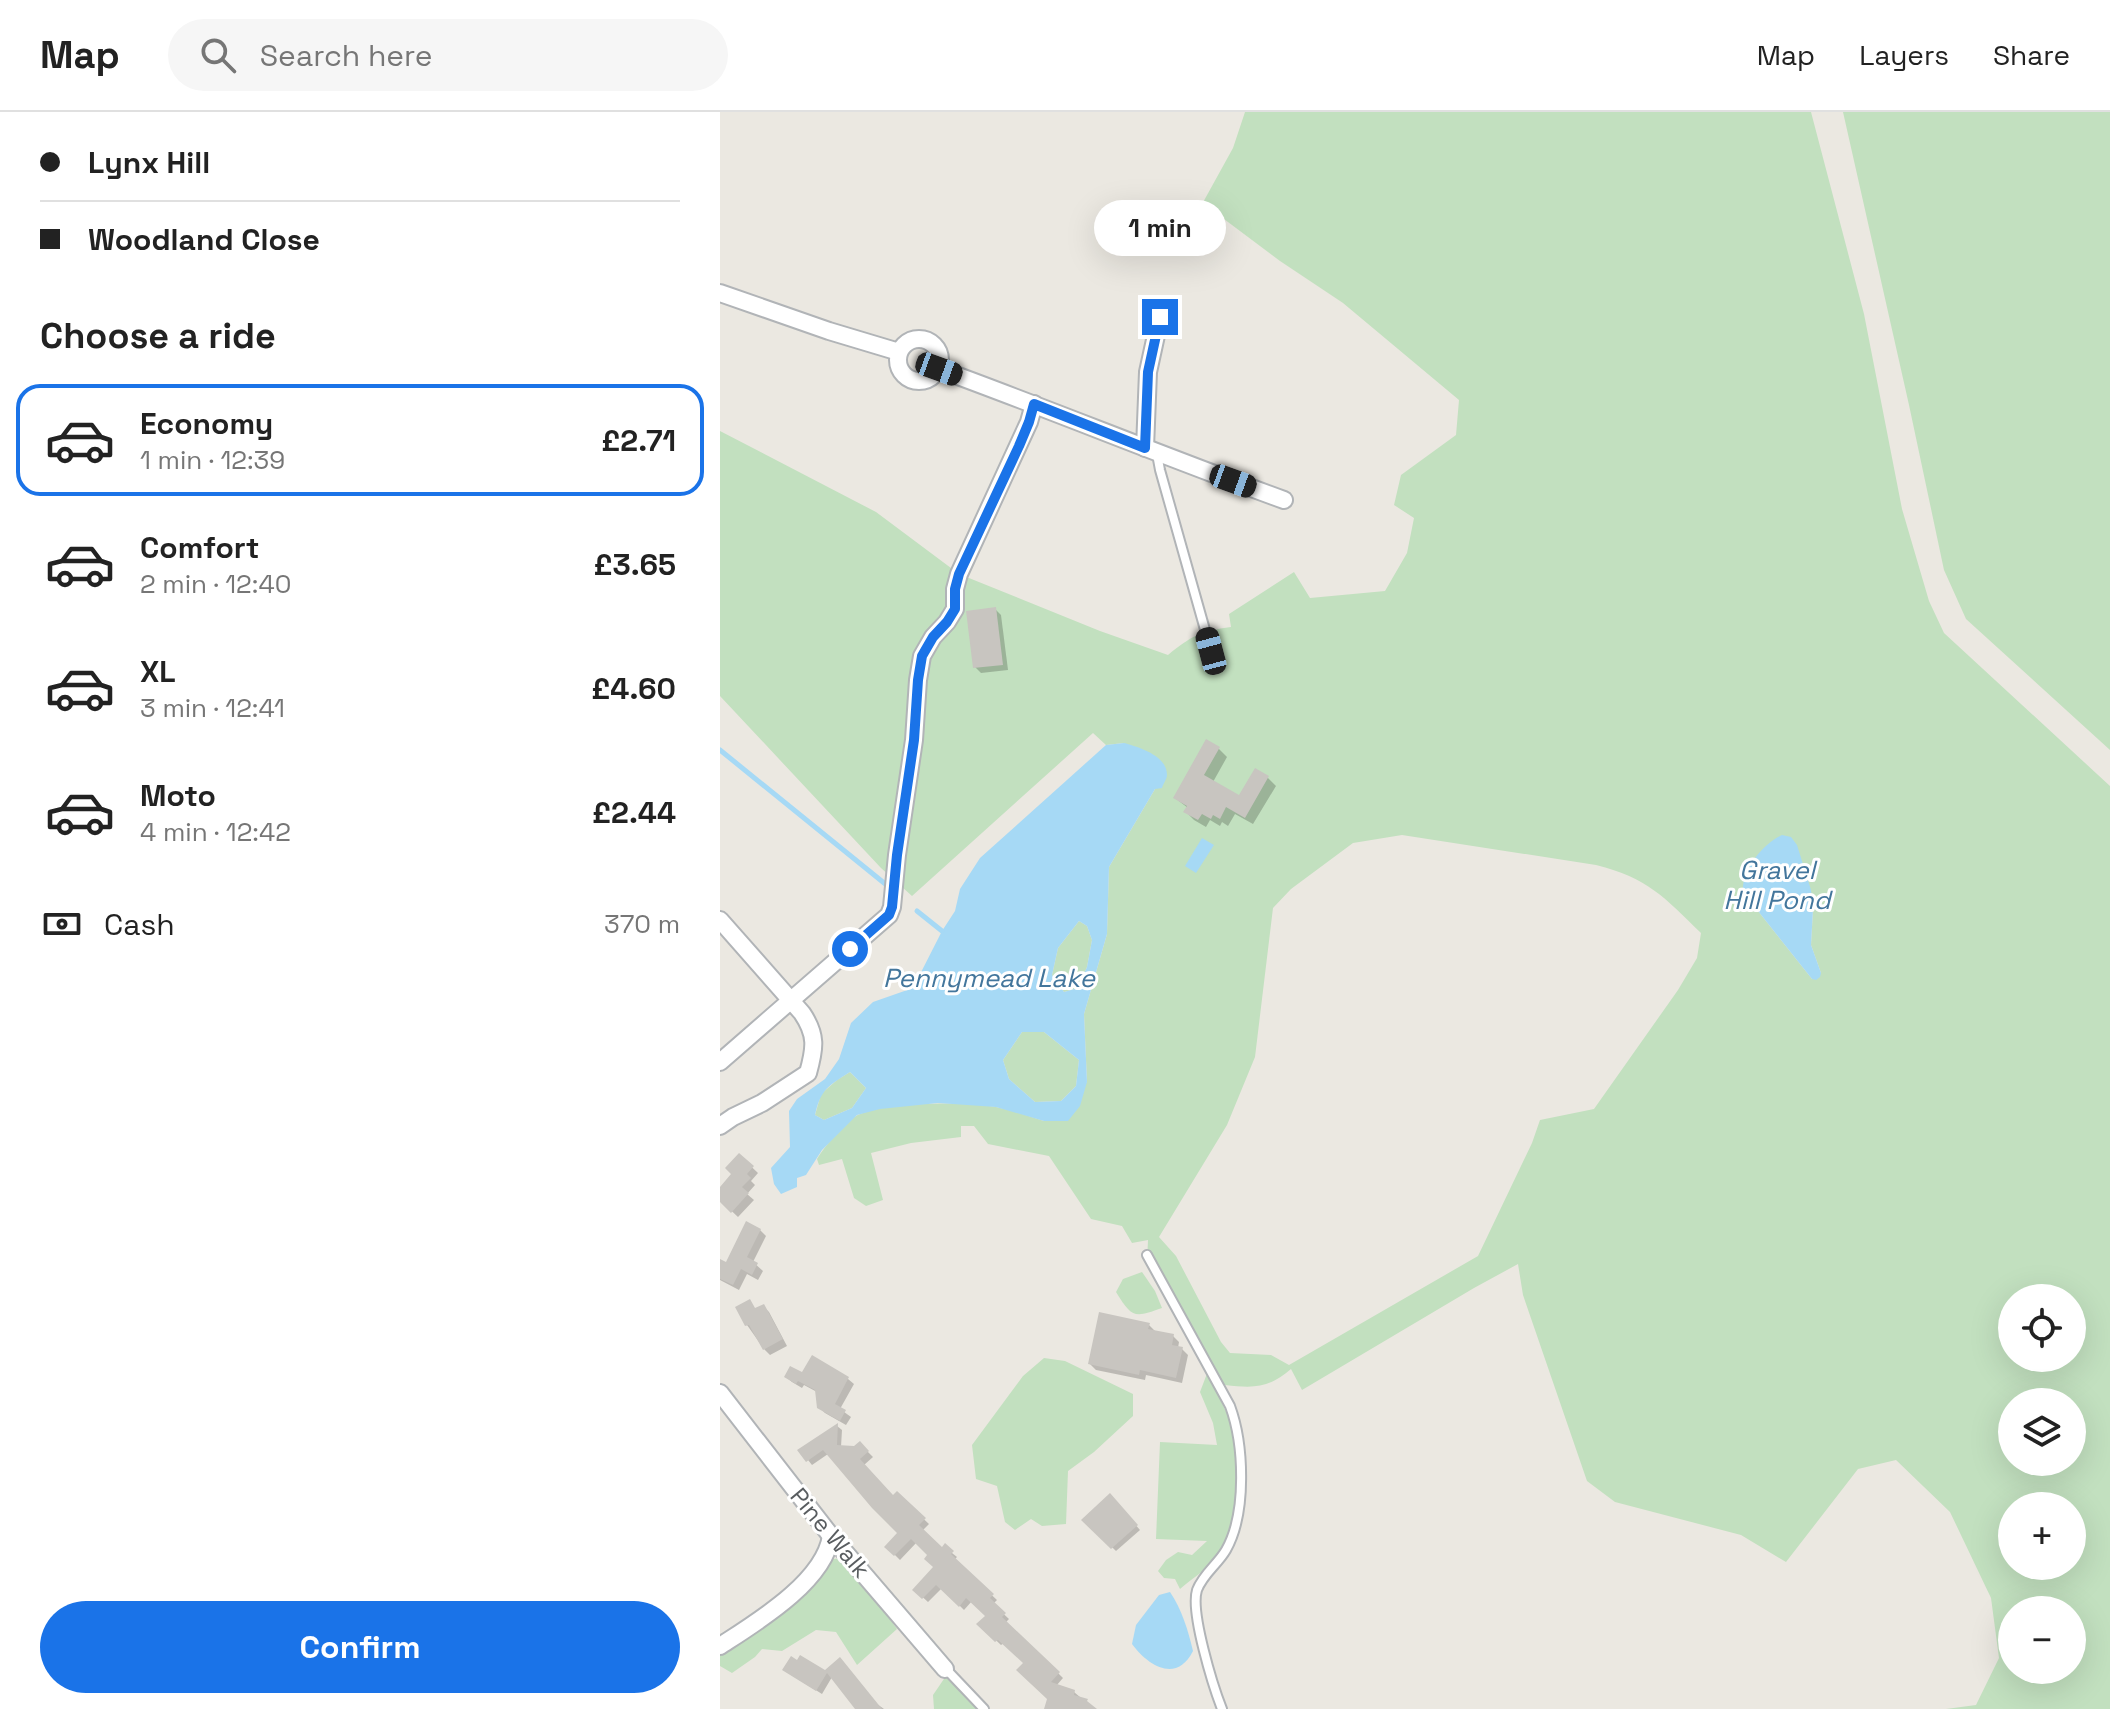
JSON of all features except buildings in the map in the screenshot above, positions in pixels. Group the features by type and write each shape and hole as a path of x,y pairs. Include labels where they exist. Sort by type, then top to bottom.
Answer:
{"street":[{"path":"720,293 899,352"},
{"path":"1151,451 1148,372 1160,317"},
{"path":"916,339 927,340 936,347 940,357 939,369 932,377 921,381 910,380 897,363 899,352 905,343 916,339"},
{"path":"939,369 1284,500"},
{"path":"720,1062 889,915 914,740 922,656 955,609 959,574 1019,446 1034,404"},
{"path":"720,920 792,1001 811,1026 814,1042 808,1073 720,1126"},
{"name":"Pine Walk","path":"720,1393 831,1536 945,1669"},
{"path":"720,1646 766,1617 801,1586 829,1552 831,1536"}],"lane":[{"path":"1151,451 1160,470 1211,651"},
{"path":"1147,1255 1236,1421 1241,1465 1237,1521 1225,1553 1198,1588 1195,1602 1222,1709"},
{"path":"945,1669 984,1709"}],"green space":[{"path":"1245,112 1811,112 1864,314 1902,509 1929,601 1944,633 2110,786 2110,1709 1946,1709 1976,1705 1998,1660 1998,1684 2086,1684 2086,1596 1998,1596 1998,1650 1991,1598 1950,1512 1896,1460 1858,1469 1786,1562 1741,1535 1615,1502 1587,1481 1523,1295 1518,1264 1302,1390 1291,1369 1260,1386 1225,1385 1220,1399 1230,1422 1235,1451 1233,1523 1218,1556 1180,1589 1175,1579 1164,1578 1158,1571 1166,1560 1178,1552 1192,1555 1207,1541 1156,1539 1160,1442 1217,1445 1213,1423 1200,1392 1208,1371 1195,1353 1147,1263 1148,1240 1132,1243 1122,1226 1091,1219 1049,1156 988,1144 974,1126 961,1126 961,1137 911,1143 871,1153 883,1200 866,1206 854,1198 842,1159 819,1165 817,1159 830,1141 860,1114 908,1105 965,1104 1002,1108 1044,1121 1087,1082 1084,1014 1107,934 1109,867 1155,789 1124,743 1106,745 1093,733 912,896 881,868 720,696 720,431 876,512 959,574 1168,655 1197,635 1231,627 1229,614 1294,572 1310,598 1385,591 1407,553 1414,518 1394,505 1401,475 1456,435 1459,400 1343,303 1216,213 1201,206 1233,148","holes":["1402,835 1596,865 1629,876 1654,890 1701,933 1697,958 1678,990 1594,1109 1540,1120 1478,1256 1289,1365 1271,1355 1230,1353 1221,1342 1176,1256 1159,1237 1227,1125 1255,1057 1273,908 1291,889 1353,843","1743,892 1813,909 1811,945 1821,973 1812,979"]},
{"path":"1843,112 2110,112 2110,750 1966,619 1944,570"},
{"path":"1079,921 1087,926 1092,940 1087,967 1078,988 1064,992 1052,975 1058,948"},
{"path":"1022,1032 1044,1032 1079,1060 1076,1086 1061,1101 1035,1102 1009,1079 1003,1060"},
{"path":"850,1072 866,1088 852,1108 824,1120 815,1115 821,1094"},
{"path":"1142,1272 1162,1308 1134,1314 1116,1292 1123,1279"},
{"path":"1044,1358 1065,1361 1133,1394 1133,1416 1068,1471 1066,1524 1042,1526 1031,1519 1015,1530 1005,1522 997,1486 976,1479 972,1445 1023,1376"},
{"path":"846,1558 897,1629 857,1665 836,1632 816,1630 782,1651 762,1649 732,1673 720,1666 720,1648 788,1601 832,1559"},
{"path":"946,1676 980,1709 934,1709 933,1695"}],"water":[{"name":"Pennymead Lake","path":"1124,743 1151,753 1162,762 1167,775 1162,788 1155,789 1109,867 1107,934 1084,1014 1087,1082 1080,1106 1068,1121 1044,1121 996,1107 938,1103 880,1109 857,1115 822,1150 806,1175 797,1178 797,1187 781,1194 774,1184 771,1168 790,1147 789,1111 797,1099 825,1079 839,1059 851,1023 873,1002 913,988 955,911 960,889 980,858 1106,745","holes":["1079,921 1087,926 1092,940 1087,967 1078,988 1064,992 1052,975 1058,948","1022,1032 1044,1032 1079,1060 1076,1086 1061,1101 1035,1102 1009,1079 1003,1060","850,1072 866,1088 852,1108 824,1120 815,1115 820,1099 831,1085"]},
{"name":"Gravel Hill Pond","path":"1782,835 1791,837 1797,845 1811,890 1811,945 1821,973 1816,980 1812,979 1743,892 1749,867 1768,844"},
{"path":"1202,838 1214,845 1196,873 1185,866"},
{"path":"1170,1592 1184,1620 1193,1651 1179,1667 1171,1669 1155,1665 1132,1644 1136,1625 1159,1595"}],"waterway":[{"path":"720,750 889,887"},
{"path":"917,911 942,931"}],"route":[{"path":"850,949 889,915 892,907 922,656 955,609 959,574 1019,446 1034,404 1145,448 1148,372 1160,317"}]}
